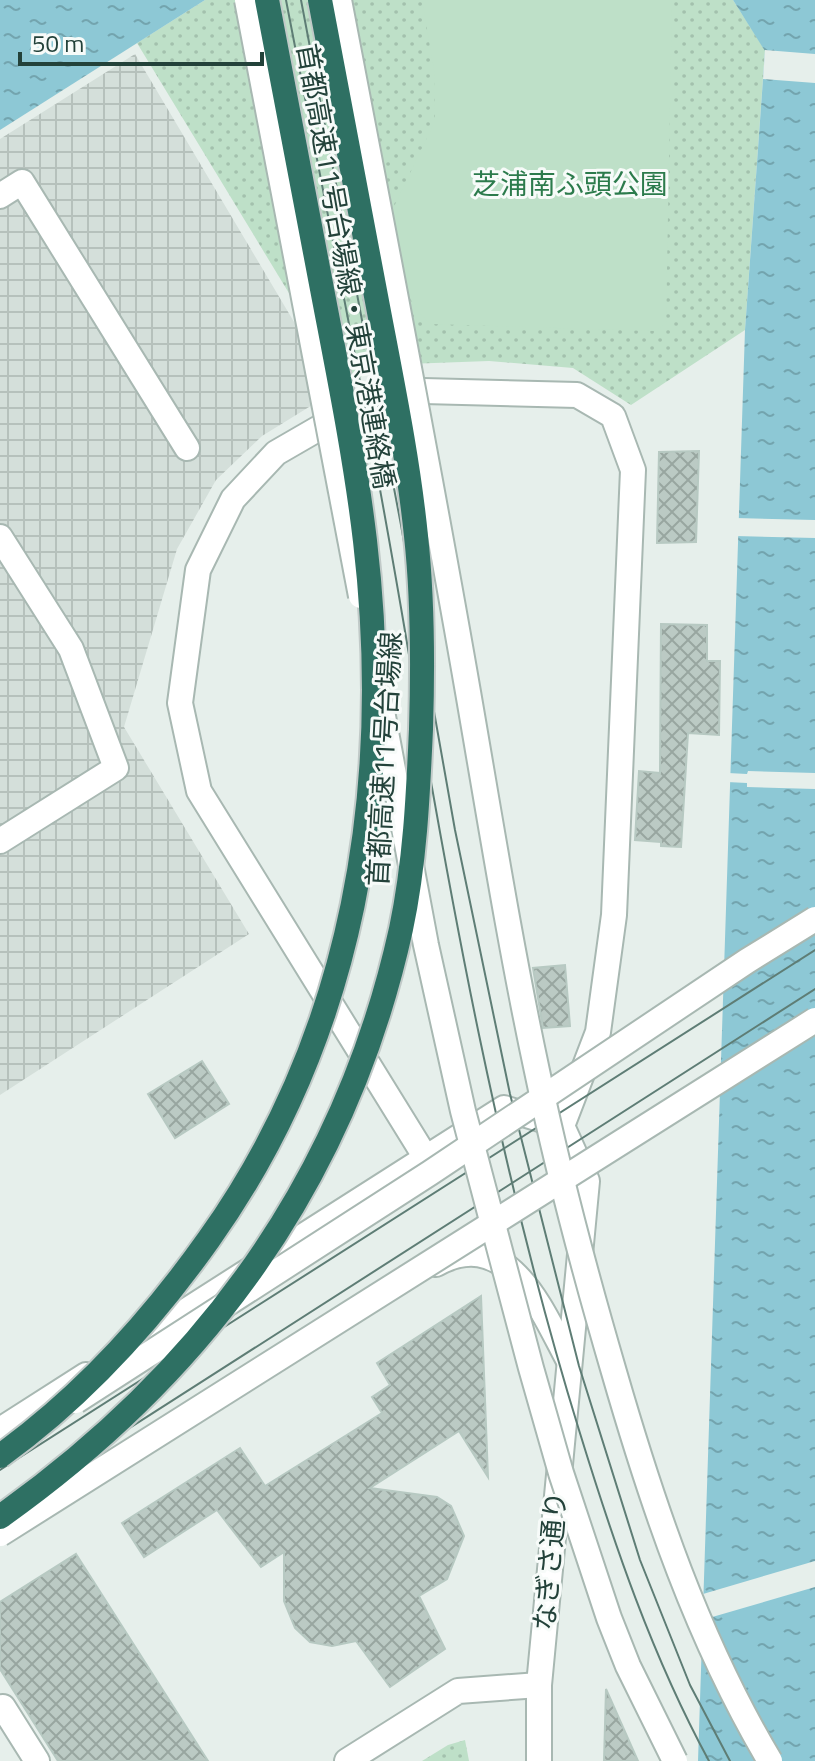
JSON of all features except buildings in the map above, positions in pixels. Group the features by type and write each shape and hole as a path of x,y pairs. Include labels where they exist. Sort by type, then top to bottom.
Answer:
{"highway":[{"name":"首都高速11号台場線・東京港連絡橋","path":"267,0 338,376 365,544"},
{"name":"首都高速11号台場線・東京港連絡橋","path":"320,0 384,337 416,536"},
{"name":"首都高速11号台場線","path":"0,1517 87,1451 138,1405 242,1286 301,1193 340,1111 385,989 401,928 412,865 422,698 423,620 416,536"},
{"name":"首都高速11号台場線","path":"0,1453 83,1386 158,1308 252,1175 310,1053 339,970 353,913 370,790 374,697 365,544"}],"street":[{"path":"247,0 426,945 463,1111 527,1354 592,1570 628,1666 675,1761"},
{"path":"339,0 440,529 508,927 537,1075 593,1301 631,1433 663,1528 720,1670 770,1761"},
{"path":"0,196 22,182 187,448"},
{"path":"0,1430 426,1158 504,1108 562,1126 598,1032 614,915 633,470 613,416 577,395 385,390 276,453 233,499 198,570 180,703 199,791 426,1158"},
{"path":"0,537 71,649 116,768 0,841"},
{"path":"0,1453 815,919"},
{"path":"0,1536 815,1020"},
{"name":"なぎさ通り","path":"539,1761 539,1685 587,1181 562,1126"},
{"path":"0,1536 372,1302 440,1261 458,1254 478,1254 502,1263 528,1286 569,1361"},
{"path":"347,1761 458,1691 539,1685"},
{"path":"0,1709 3,1707 37,1761"}],"shaded area":[{"path":"135,54 335,391 262,436 216,480 177,549 124,727 249,934 0,1095 0,139"}],"green space":[{"name":"芝浦南ふ頭公園","path":"205,0 733,0 765,50 745,330 631,405 573,368 489,361 379,365 346,387 137,43"},
{"path":"422,0 672,0 666,323 655,331 431,324 414,308 398,265 390,215 435,121 434,70"},
{"path":"465,1740 469,1761 422,1761 448,1745"}],"water":[{"path":"0,0 205,0 0,130"},
{"path":"733,0 815,0 815,1761 698,1761 745,330 765,51"}],"pier":[{"path":"765,50 815,54 815,83 763,79"},
{"path":"735,518 815,520 815,538 735,536"},
{"path":"748,771 815,773 815,789 747,787 747,783 727,782 728,773 747,774"},
{"path":"815,1561 815,1587 702,1620 703,1594"}],"tram line":[{"path":"286,0 378,477 459,937 501,1136 550,1333 606,1515 652,1640 709,1761"},
{"path":"301,0 401,525 455,830 510,1094 579,1366 640,1560 690,1685 730,1761"},
{"path":"0,1470 815,950"},
{"path":"0,1511 815,989"}]}
